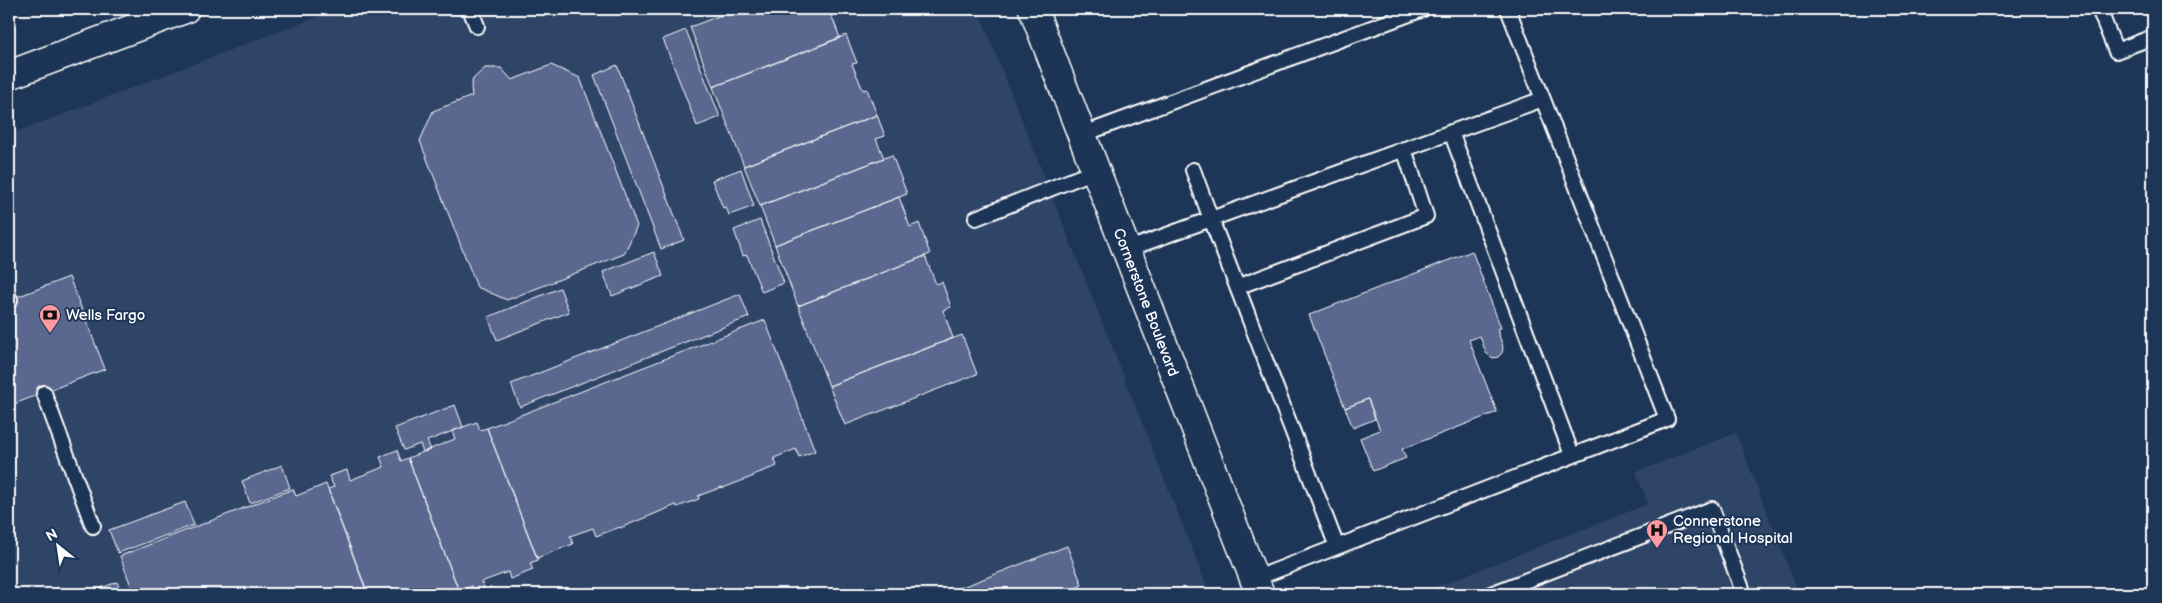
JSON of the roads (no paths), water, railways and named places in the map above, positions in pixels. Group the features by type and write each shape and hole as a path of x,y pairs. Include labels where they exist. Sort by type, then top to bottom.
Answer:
{"street":[{"path":"9,75 185,9"},
{"name":"Cornerstone Boulevard","path":"1032,9 1257,587"}],"lane":[{"path":"470,9 478,26"},
{"path":"1081,135 1424,9"},
{"path":"1257,587 1337,547 1667,419 1508,9"},
{"path":"2099,9 2116,51 2153,37"},
{"path":"1126,250 1543,99"},
{"path":"1450,132 1572,456"},
{"path":"1237,287 1426,216 1404,149"},
{"path":"976,218 1095,170"},
{"path":"1193,170 1337,547"},
{"path":"44,393 93,526"},
{"path":"1491,594 1712,509 1740,593"}],"place":[{"name":"Wells Fargo","path":"50,334"},
{"name":"Connerstone Regional Hospital","path":"1657,549"}]}
